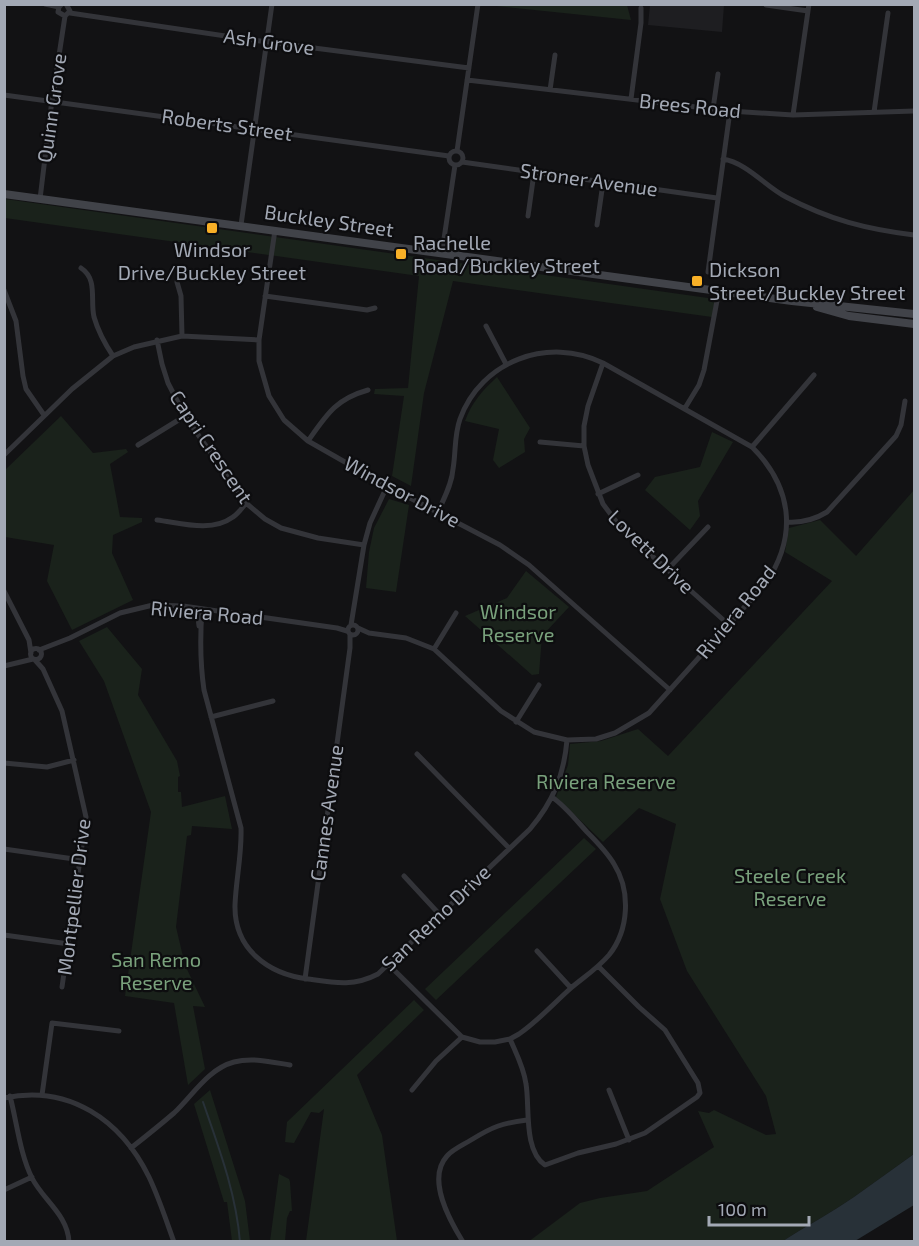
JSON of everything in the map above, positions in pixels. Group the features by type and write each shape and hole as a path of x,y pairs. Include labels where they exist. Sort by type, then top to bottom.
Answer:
{"main road":[{"name":"Buckley Street","path":"4,194 792,301 915,314"},
{"name":"Buckley Street","path":"792,301 849,315 915,324"}],"street":[{"path":"45,4 63,5 70,9 67,15 58,12 63,5"},
{"path":"241,225 272,4"},
{"path":"457,151 478,4"},
{"path":"766,5 808,8 793,115"},
{"path":"632,99 641,8"},
{"path":"874,112 888,13"},
{"name":"Ash Grove","path":"67,15 469,68"},
{"name":"Quinn Grove","path":"40,199 52,101 67,15"},
{"path":"550,90 555,55"},
{"path":"712,109 718,74"},
{"name":"Brees Road","path":"467,80 730,111 793,115 915,111"},
{"name":"Roberts Street","path":"4,95 449,156"},
{"path":"708,272 730,111"},
{"path":"455,165 450,162 449,156 452,152 457,151"},
{"path":"455,165 462,162 462,155 457,151"},
{"path":"723,159 739,164 784,196 839,222 915,236"},
{"name":"Stroner Avenue","path":"462,162 717,198"},
{"path":"442,252 455,165"},
{"path":"528,216 534,172"},
{"path":"597,225 603,183"},
{"name":"Windsor Drive","path":"274,230 259,340 259,361 269,396 284,420 308,441 387,486 500,545 529,565 670,690"},
{"path":"81,268 88,273 91,280 94,315 104,342 113,356"},
{"path":"177,282 182,296 182,336"},
{"path":"4,290 16,321 26,389 44,415"},
{"path":"685,408 699,385 704,370 720,290"},
{"path":"265,296 367,310 375,308"},
{"path":"486,326 506,364"},
{"path":"4,454 72,389 113,356 157,340 182,336 259,340"},
{"name":"Capri Crescent","path":"157,340 168,384 185,416 246,503 265,519 281,528 308,536 364,545"},
{"name":"Riviera Road","path":"4,666 21,662 128,610 159,604 200,609 406,638 434,649 501,711 534,732 567,740 596,739 615,733 649,712 729,625 773,571 783,548 787,522 783,496 778,482 763,458 752,447 603,363 587,356 567,352 525,357 506,364 478,387 460,418 456,431 452,478 438,512"},
{"name":"Lovett Drive","path":"603,363 588,406 584,426 584,446 598,494 621,528 729,625"},
{"path":"752,447 814,375"},
{"path":"308,441 338,403 350,395 368,390"},
{"path":"787,522 801,522 827,512 896,436 901,425 905,401"},
{"path":"138,445 185,416"},
{"path":"540,442 584,446"},
{"path":"598,494 638,475"},
{"name":"Cannes Avenue","path":"305,979 364,545 370,523 387,486"},
{"path":"157,520 208,526 220,524 233,517 246,503"},
{"path":"667,570 708,527"},
{"name":"Montpellier Drive","path":"4,591 62,711 86,818 62,987"},
{"name":"San Remo Drive","path":"200,609 201,671 241,828 242,849 235,905 236,921 242,937 252,952 263,964 277,972 305,979 350,984 364,981 378,974 441,916 543,814 565,763 567,740"},
{"path":"434,649 456,613"},
{"path":"516,722 539,685"},
{"path":"211,717 273,700"},
{"path":"417,754 509,848"},
{"path":"4,763 47,767 74,760"},
{"path":"389,965 462,1037 480,1042 510,1039 527,1028 598,966 610,953 620,936 625,917 626,898 622,881 616,865 604,849 566,811 562,804 550,799"},
{"path":"4,849 81,860"},
{"path":"404,876 441,916"},
{"path":"4,935 69,944"},
{"path":"537,951 571,988"},
{"path":"510,1039 526,1085 527,1120 538,1158 545,1165 645,1133 697,1097 700,1088 665,1030 598,966"},
{"path":"42,1095 52,1023 118,1031"},
{"path":"412,1090 436,1061 462,1037"},
{"path":"130,1148 172,1114 221,1067 248,1060 290,1065"},
{"path":"609,1090 628,1140"},
{"path":"69,1242 63,1220 32,1177 7,1097 42,1095 73,1102 102,1117 118,1132 149,1177 174,1242"},
{"path":"463,1242 446,1212 439,1176 441,1166 447,1156 455,1150 499,1124 527,1120"},
{"path":"4,1190 32,1177"}],"shaded area":[{"path":"650,5 724,5 722,32 648,25"},
{"path":"914,1154 914,1205 855,1241 783,1241 845,1203"}],"green space":[{"path":"487,5 627,5 631,20"},
{"path":"5,199 715,299 712,317 453,281 424,393 411,486 392,476 404,396 374,394 375,389 408,388 419,276 5,218"},
{"path":"497,377 530,428 524,439 525,452 499,468 493,460 499,429 465,421 478,397"},
{"path":"61,416 93,453 126,449 128,452 110,464 120,517 142,518 142,522 113,535 112,553 133,600 72,630 47,581 54,545 5,537 5,470"},
{"path":"712,432 733,442 698,501 700,516 690,530 645,490 655,477 700,467"},
{"name":"Steele Creek Reserve","path":"914,490 914,1154 845,1203 783,1241 528,1242 580,1203 647,1191 714,1147 698,1111 709,1113 714,1110 766,1135 776,1134 766,1096 687,971 660,899 676,824 639,808 603,842 556,797 568,765 570,744 601,741 638,729 668,756 832,581 785,552 789,528 820,520 856,556"},
{"path":"389,499 409,505 396,592 366,588 374,528"},
{"name":"Windsor Reserve","path":"526,571 569,607 542,636 539,674 532,675 465,616 507,598"},
{"name":"San Remo Reserve","path":"107,627 142,669 138,695 177,761 180,776 178,777 178,792 181,792 182,807 225,796 232,829 192,826 191,835 187,836 176,927 185,965 205,1007 193,1006 205,1069 188,1085 174,1003 125,996 151,812 104,681 79,641"},
{"path":"584,838 596,849 436,1000 425,989"},
{"path":"414,1000 424,1010 357,1075 382,1135 397,1241 306,1241 324,1109 319,1113 311,1112 294,1143 285,1142 287,1122"},
{"path":"210,1090 245,1201 250,1241 232,1241 227,1202 224,1202 194,1104"},
{"path":"279,1174 289,1179 292,1211 287,1218 285,1241 270,1241"}],"waterway":[{"path":"203,1102 231,1188 240,1242"}],"place":[{"name":"Windsor Drive/Buckley Street","path":"212,228"},
{"name":"Rachelle Road/Buckley Street","path":"401,254"},
{"name":"Dickson Street/Buckley Street","path":"697,281"}],"park label":[{"name":"Riviera Reserve","path":"606,782"}]}
